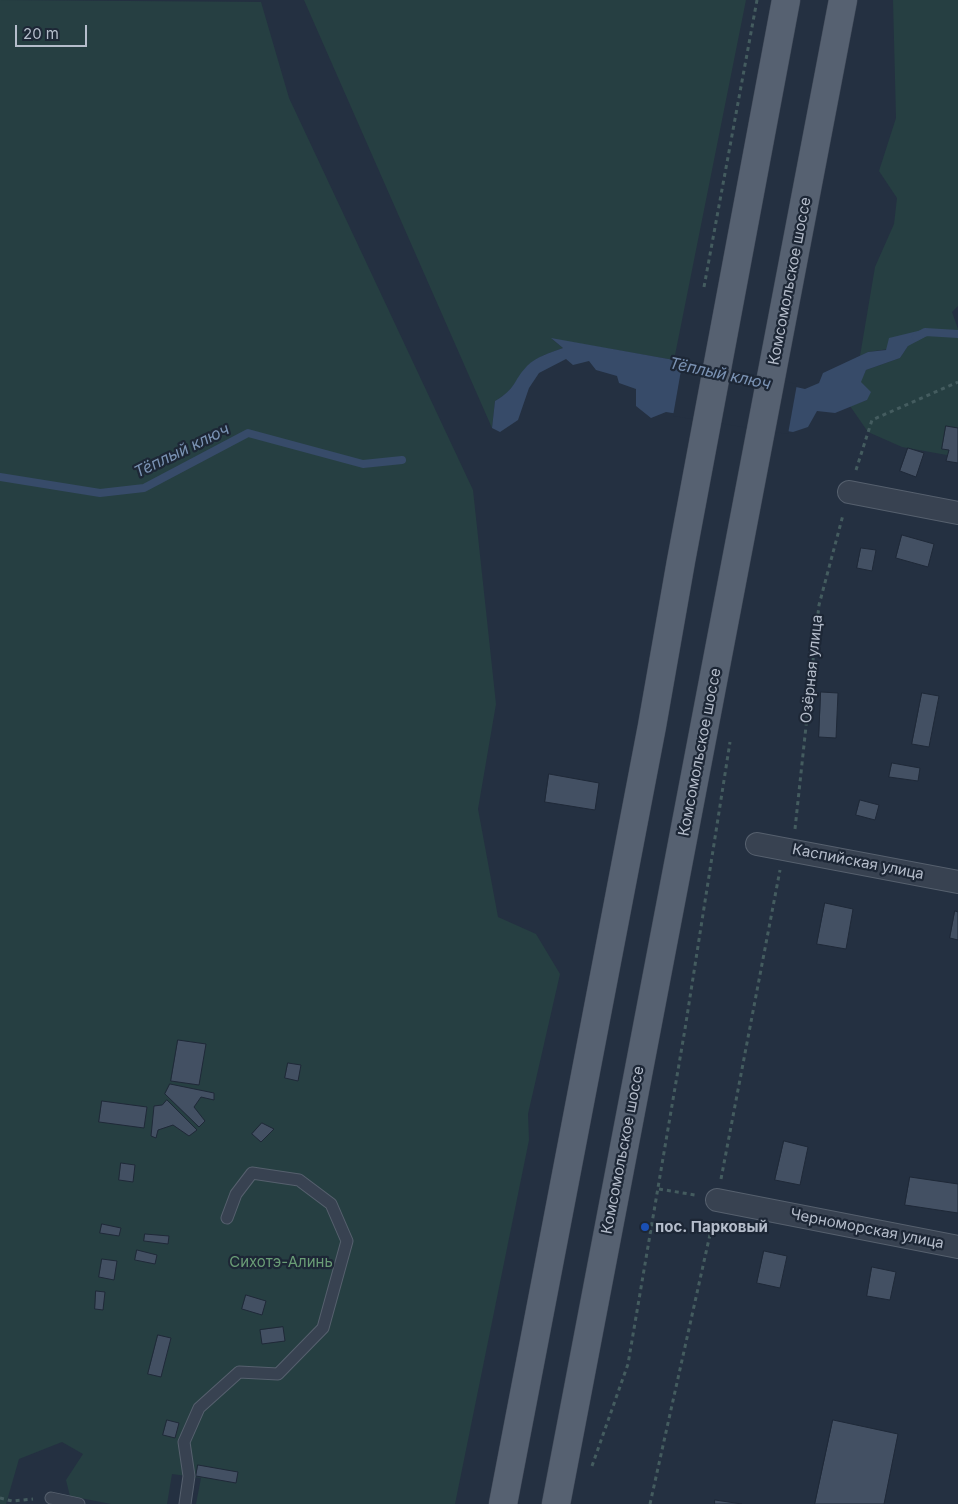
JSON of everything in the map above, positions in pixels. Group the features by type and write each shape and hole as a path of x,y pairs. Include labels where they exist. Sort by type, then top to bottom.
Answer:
{"main road":[{"path":"503,1504 652,726 786,0"},
{"name":"Комсомольское шоссе","path":"556,1504 736,570 843,0"}],"street":[{"path":"849,492 958,513"},
{"name":"Каспийская улица","path":"757,844 958,882"},
{"name":"Черноморская улица","path":"709,1198 958,1247"}],"lane":[{"path":"185,1504 189,1476 184,1442 199,1408 239,1372 278,1374 323,1328 347,1241 331,1204 299,1180 252,1172 236,1194 227,1218"},
{"path":"51,1498 79,1504"}],"path":[{"path":"719,201 756,0"},
{"name":"Озёрная улица","path":"788,849 819,605 849,492 872,420 958,382"},
{"path":"591,1467 628,1364 659,1189 731,737"},
{"path":"659,1189 709,1198"},
{"path":"0,1498 12,1501 51,1498"}],"green space":[{"name":"Сихотэ-Алинь","path":"0,0 261,2 289,98 473,490 496,704 478,809 498,917 536,934 560,974 528,1114 529,1140 455,1504 196,1504 201,1478 172,1474 167,1504 111,1504 70,1496 66,1480 83,1454 62,1442 19,1459 6,1504 0,1504"},
{"path":"304,0 746,0 674,360 552,339 563,348 534,361 526,368 510,390 495,401 492,428"},
{"path":"893,0 958,0 958,306 952,312 958,329 958,457 902,447 868,432 850,406 867,400 860,382 866,370 900,358 908,346 868,352 860,356 875,267 894,224 897,198 879,171 896,118"}],"water":[{"path":"922,330 929,335 908,346 900,358 866,370 861,382 871,392 867,400 835,413 817,411 808,427 793,432 666,412 651,418 636,406 636,389 619,383 617,376 596,370 589,361 573,365 566,359 539,373 529,388 518,420 500,432 492,428 495,401 511,388 527,366 544,355 563,348 551,338 674,360 805,389 819,383 823,373 868,352 886,350 889,338"}],"pier":[{"path":"683,359 797,384 788,434 673,416"}],"building":[{"path":"946,426 958,428 958,463 946,461 949,450 942,449"},
{"path":"908,448 924,453 916,477 900,471"},
{"path":"902,535 934,544 928,567 896,558"},
{"path":"861,548 876,550 872,571 857,568"},
{"path":"821,692 838,693 836,738 819,737"},
{"path":"922,693 939,696 929,747 912,744"},
{"path":"892,763 920,768 918,781 889,777"},
{"path":"549,774 599,783 595,810 545,802"},
{"path":"860,800 879,805 875,820 856,815"},
{"path":"825,903 853,909 846,949 817,944"},
{"path":"955,911 958,912 958,940 950,938"},
{"path":"178,1040 206,1044 199,1085 171,1081"},
{"path":"288,1063 301,1065 298,1081 285,1078"},
{"path":"170,1084 214,1093 214,1100 201,1097 194,1107 205,1121 199,1127 165,1094"},
{"path":"167,1100 197,1130 189,1136 173,1125 158,1130 156,1138 151,1136 154,1106 162,1105"},
{"path":"102,1101 147,1107 144,1128 99,1122"},
{"path":"262,1123 274,1129 261,1142 252,1134"},
{"path":"784,1141 808,1147 800,1185 775,1180"},
{"path":"121,1163 135,1165 133,1182 119,1180"},
{"path":"910,1177 958,1184 958,1213 905,1205"},
{"path":"102,1224 121,1228 119,1236 100,1233"},
{"path":"145,1234 169,1236 168,1244 144,1241"},
{"path":"137,1250 157,1255 155,1264 135,1260"},
{"path":"764,1251 787,1256 780,1288 757,1283"},
{"path":"102,1259 117,1261 114,1280 99,1277"},
{"path":"872,1267 896,1272 890,1300 867,1296"},
{"path":"96,1291 105,1292 103,1310 95,1309"},
{"path":"246,1295 266,1301 262,1315 242,1309"},
{"path":"283,1327 285,1341 262,1344 260,1330"},
{"path":"158,1335 171,1338 161,1377 148,1374"},
{"path":"167,1420 179,1423 175,1438 163,1435"},
{"path":"833,1420 898,1434 884,1504 815,1504"},
{"path":"198,1465 238,1472 236,1483 196,1476"},
{"path":"715,1500 742,1504 715,1504"}],"waterway":[{"name":"Тёплый ключ","path":"916,337 925,332 958,334"},
{"name":"Тёплый ключ","path":"0,477 100,493 144,488 248,433 363,464 402,460"}],"place":[{"name":"пос. Парковый","path":"645,1227"}]}
